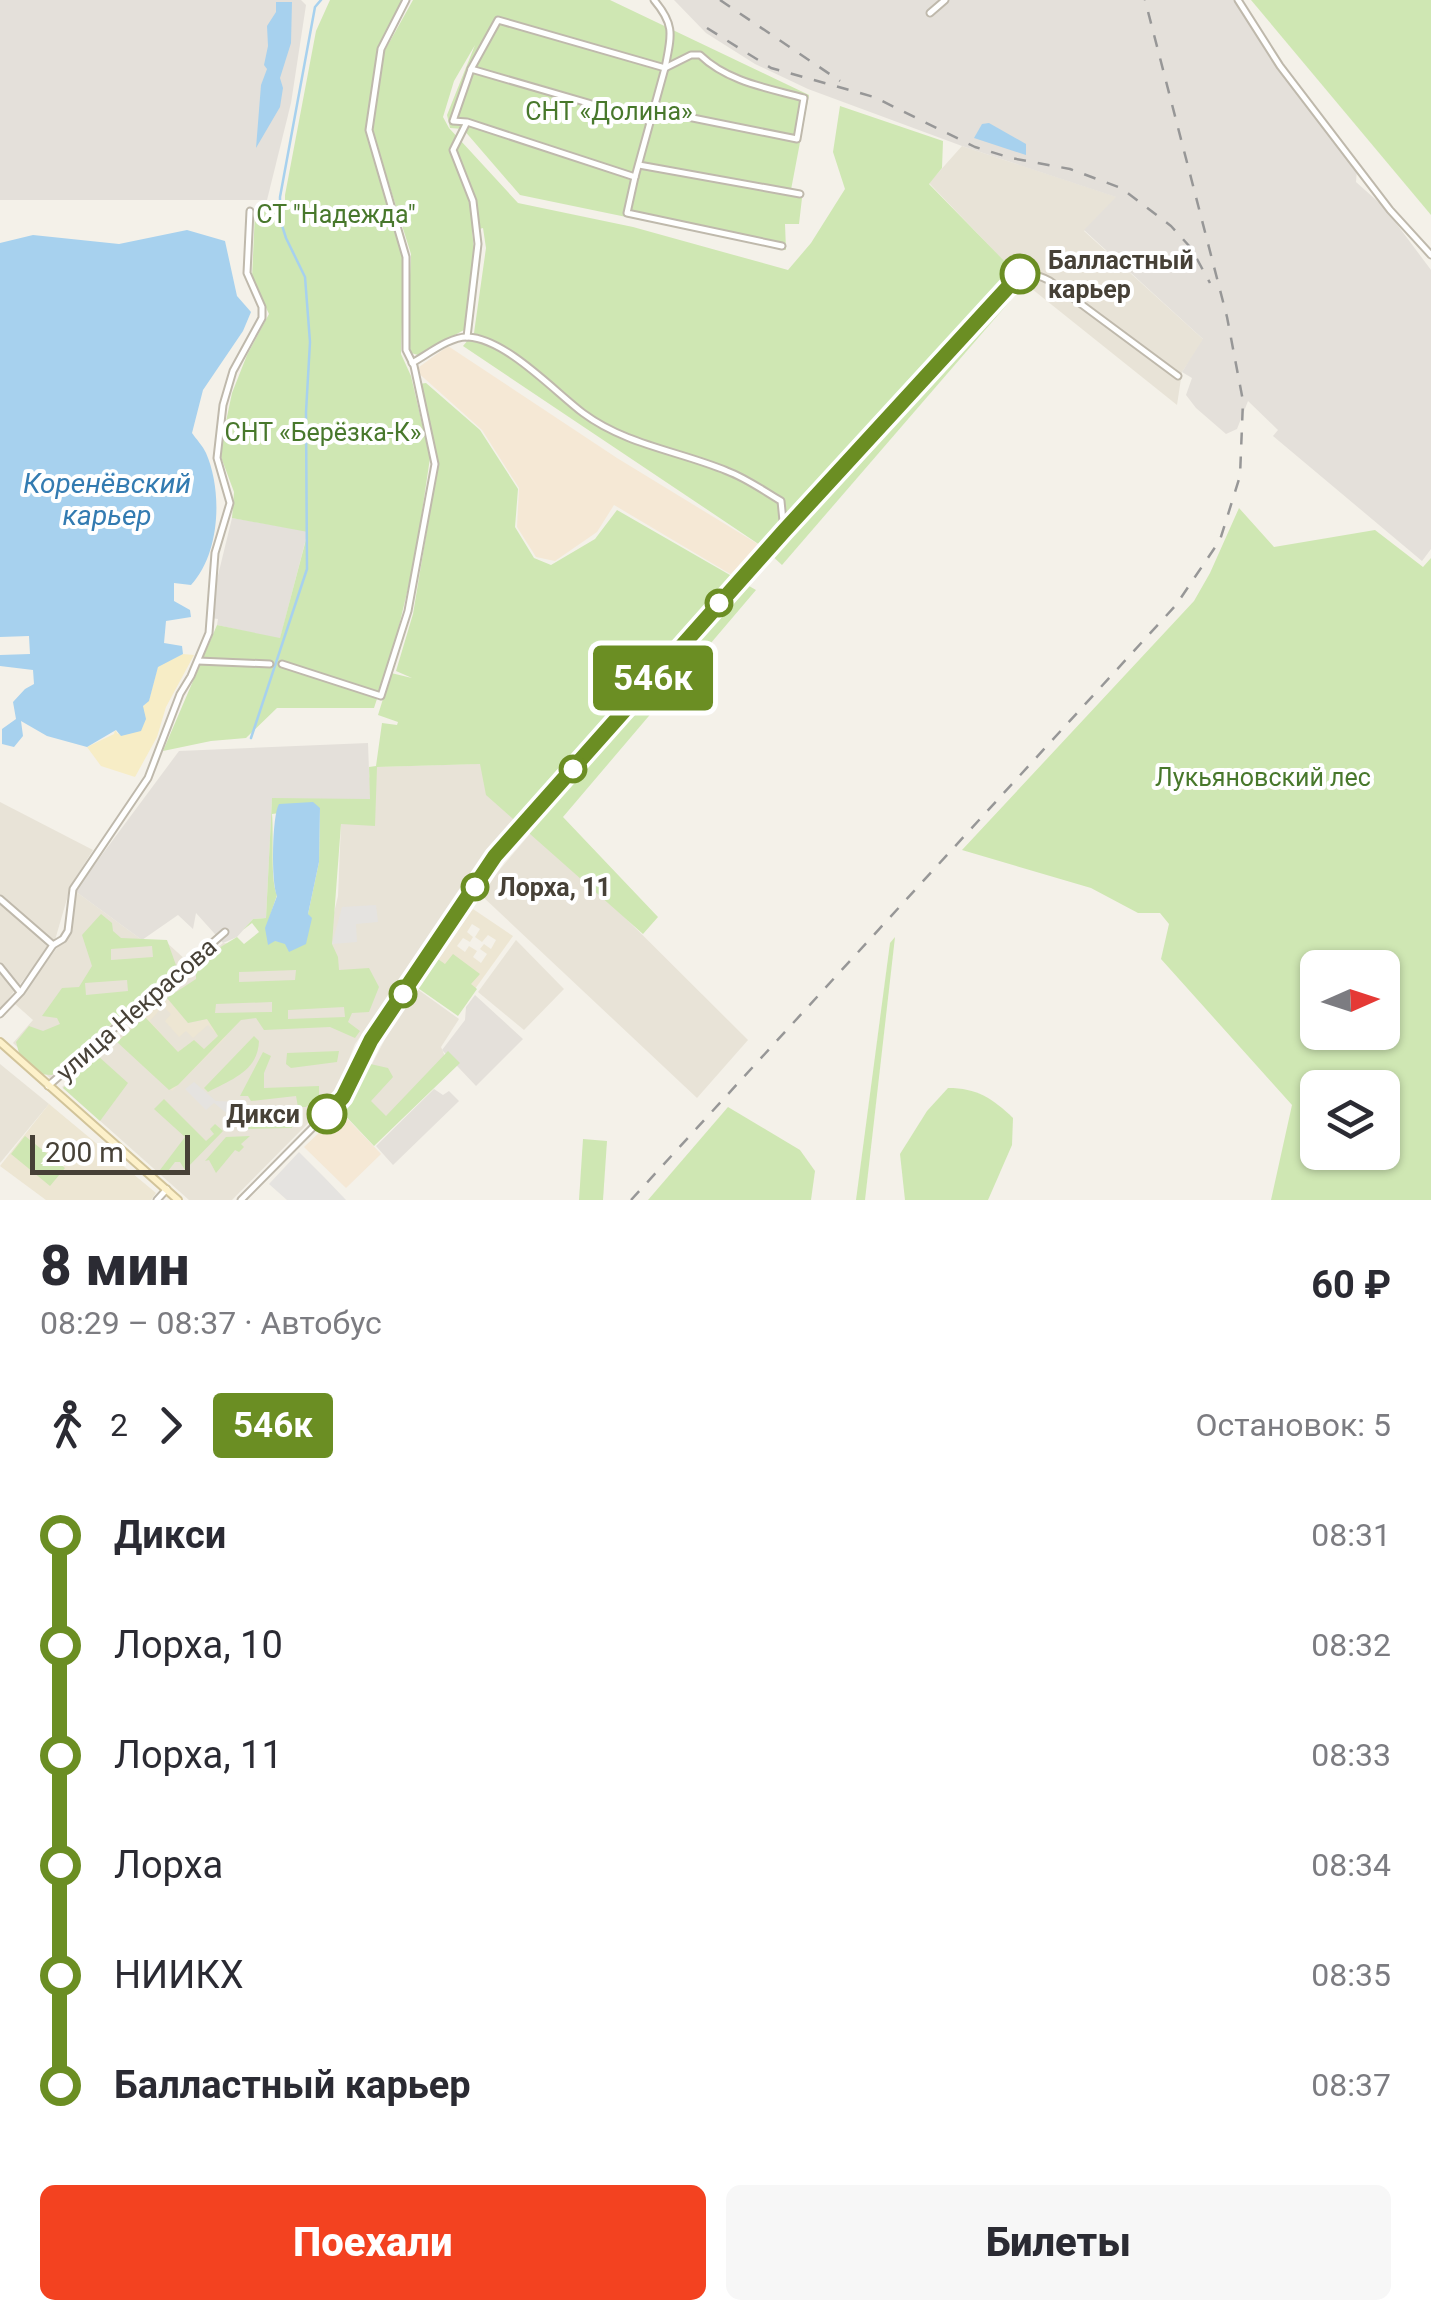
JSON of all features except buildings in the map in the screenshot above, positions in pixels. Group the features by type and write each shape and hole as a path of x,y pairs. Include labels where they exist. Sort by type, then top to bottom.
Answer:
{"main road":[{"path":"0,1042 178,1200"}],"street":[{"path":"282,664 381,696 408,611 435,464 406,350 406,257 369,130 381,49 406,0"},
{"path":"654,0 668,17 672,34 627,214 782,246"},
{"path":"930,14 945,0"},
{"path":"1238,0 1280,66 1390,210 1431,255"},
{"path":"635,176 467,122 453,121 471,69 498,20 665,68 692,55 700,56 735,78 804,98 797,139 653,110"},
{"path":"471,69 650,122"},
{"path":"467,122 453,150 473,200 478,244 467,337"},
{"path":"639,165 800,194"},
{"path":"0,1014 68,930 74,889 148,778 172,711 209,633 216,553 230,502 217,458 224,398 233,371 262,318 262,307 247,272 250,211"},
{"path":"241,1200 343,1097 371,1040 495,856 784,531 1020,274 1033,272 1050,280 1178,376"},
{"path":"412,363 467,337 485,341 514,358 586,415 627,438 729,471 781,500 784,531"},
{"path":"198,661 270,664"},
{"path":"0,899 53,944"},
{"name":"улица Некрасова","path":"48,1086 225,932"},
{"path":"0,967 20,992"},
{"path":"157,1200 167,1189"}],"shaded area":[{"path":"0,0 301,0 306,5 291,103 267,200 0,200"},
{"path":"674,0 1234,0 1279,68 1357,169 1356,182 1384,207 1431,270 1431,549 1422,561 1273,436 1278,430 1248,401 1237,429 1226,434 1196,408 1186,395 1192,378 1182,372 1203,339 1084,230 1116,197 808,89 755,64 706,33"},
{"name":"Балластный карьер","path":"962,146 1117,197 1084,231 1204,340 1182,372 1177,405 1027,285 929,183"},
{"path":"448,346 617,458 766,549 737,578 614,505 597,532 555,561 536,557 517,527 519,488 482,430 415,370"},
{"path":"232,518 308,531 280,639 217,625 218,619 211,618"},
{"path":"625,697 484,861 355,1044 334,1097 232,1200 189,1200 62,1087 223,943 324,954 338,896 341,824 376,767 509,763"},
{"path":"368,743 370,799 272,799 266,918 253,919 237,937 223,943 196,913 193,929 178,915 142,940 75,891 179,751"},
{"path":"0,802 93,850 71,885 55,940 0,1009"},
{"path":"535,828 748,1040 697,1098 482,896"},
{"path":"75,891 142,940 166,942 187,961 50,1078 13,1043 33,1020 15,1004 63,940"},
{"path":"376,905 378,922 356,924 357,942 332,944 342,907"},
{"path":"473,909 513,936 457,1014 418,987","holes":["472,924 480,929 475,937 482,942 488,935 496,940 491,949 484,944 480,949 487,954 481,963 473,957 477,951 469,946 465,952 457,946 463,938 470,942 473,937 467,932"]},
{"path":"516,940 564,989 524,1030 478,992"},
{"path":"413,986 459,1019 441,1047 448,1063 380,1133 351,1104"},
{"path":"475,995 523,1039 476,1086 442,1050 465,1020 466,1007"},
{"path":"167,998 188,1023 207,1019 226,1037 172,1091 119,1039","holes":["163,1006 171,1014 165,1021 179,1037 186,1031 193,1038 208,1025 218,1036 204,1049 194,1040 178,1052 150,1021"]},
{"path":"0,1064 49,1104 0,1163"},
{"path":"194,1082 216,1101 239,1102 235,1116 240,1117 240,1124 222,1124 229,1115 214,1103 206,1110 185,1089"},
{"path":"434,1089 443,1095 449,1091 459,1101 393,1165 376,1146"},
{"path":"49,1104 156,1193 151,1200 46,1200 0,1166"},
{"path":"341,1112 381,1154 346,1188 304,1147"},
{"path":"299,1152 346,1200 287,1200 269,1184"}],"green space":[{"name":"СНТ «Берёзка-К»","path":"330,0 403,0 380,47 367,128 404,258 401,354 411,376 430,458 415,559 394,647 374,708 277,708 246,738 163,751 217,625 280,638 308,532 232,518 234,492 221,457 232,393 269,314 252,278 255,212 285,211 316,31"},
{"name":"СНТ «Долина»","path":"413,0 610,0 809,95 790,195 802,198 799,224 785,224 786,250 520,195 463,129 450,128 447,115 475,45 454,81 443,117 449,128 518,203 633,227 788,270 811,243 845,189 833,152 840,106 943,141 942,168 929,184 1016,273 766,549 463,346 474,333 486,248 483,228 472,231 474,249 464,330 418,355 411,353 407,338 411,254 371,127 384,52"},
{"path":"1251,0 1431,0 1431,215"},
{"path":"1006,295 1010,301 782,565 768,552"},
{"path":"426,383 480,430 518,489 515,527 534,558 551,565 595,539 617,510 756,590 563,817 658,917 643,934 486,795 480,764 377,767 375,826 341,824 332,944 339,970 369,968 379,987 369,1012 352,1013 348,1022 360,1031 355,1038 330,1027 264,1030 256,1018 241,1020 169,1090 117,1042 145,1017 178,1052 194,1040 204,1049 218,1036 207,1019 188,1023 167,998 196,979 196,962 237,937 244,944 259,932 252,923 243,930 253,919 266,918 272,798 370,799 369,767 376,766 382,723 397,725 398,722 378,715 391,673 412,678 396,671 413,614 438,463 419,384","holes":["320,808 319,862 306,944 275,941 266,928 277,895 272,814","296,970 295,980 239,982 239,972","272,1002 272,1012 215,1013 216,1004","344,1007 345,1017 288,1019 288,1010"]},
{"name":"Лукьяновский лес","path":"1239,508 1274,547 1375,530 1423,567 1431,558 1431,1200 1271,1200 1292,1105 1161,959 1169,924 1160,913 1138,913 1091,888 962,850 1194,601"},
{"path":"101,914 121,938 167,940 177,968 52,1075 37,1074 19,1053 16,1042 29,1026 43,1031 60,1024 57,1018 42,1016 62,988 79,987 92,966 82,935","holes":["152,946 153,957 111,960 111,949","127,980 128,991 86,995 85,983"]},
{"path":"895,937 865,1200 856,1200 890,943"},
{"path":"453,954 480,974 471,984 477,989 458,1016 415,986 435,957 445,964"},
{"path":"254,1036 259,1041 258,1051 249,1067 208,1092 204,1088"},
{"path":"339,1051 337,1062 291,1068 286,1064 287,1053"},
{"path":"448,1051 460,1063 374,1146 340,1110 353,1097 351,1092 366,1063 388,1068 393,1077 371,1101 386,1116"},
{"path":"263,1052 271,1056 264,1073 264,1088 319,1086 319,1097 306,1107 298,1107 296,1096 251,1101 248,1096 240,1096"},
{"path":"98,1056 128,1083 100,1121 63,1088"},
{"path":"948,1088 976,1092 1013,1118 1012,1145 988,1200 905,1200 900,1154 927,1111"},
{"path":"164,1099 206,1141 214,1134 210,1129 215,1124 223,1131 185,1170 180,1162 175,1162 165,1175 160,1170 185,1137 154,1109"},
{"path":"728,1107 800,1150 815,1171 811,1200 648,1200"},
{"path":"294,1118 292,1128 240,1129 243,1120"},
{"path":"25,1136 65,1168 50,1186 11,1154"},
{"path":"250,1136 241,1144 244,1147 239,1152 235,1150 216,1173 209,1160 205,1161 226,1137"},
{"path":"583,1139 607,1141 603,1200 579,1200"}],"sand":[{"path":"183,654 194,655 135,777 101,766 87,747 115,730 118,734 149,700 158,666"}],"water":[{"path":"276,2 292,2 291,43 280,78 280,107 256,148 261,85 267,69 267,26 276,12"},
{"path":"989,123 1026,144 1026,155 974,138 982,124"},
{"name":"Коренёвский карьер","path":"187,230 225,241 237,296 251,312 243,331 203,390 192,433 205,450 211,469 216,522 201,572 191,585 174,583 174,601 190,610 191,617 166,621 164,643 182,646 183,654 158,667 149,701 143,706 146,719 141,731 121,736 116,730 87,747 47,736 21,721 23,736 14,747 2,744 2,729 16,719 13,702 34,684 33,670 0,666 0,655 30,654 29,636 0,637 0,243 33,235 119,244"},
{"path":"313,802 320,808 319,862 308,914 312,918 306,944 289,952 285,944 275,941 268,945 265,928 277,896 273,864 275,821 279,804"}],"waterway":[{"path":"251,738 307,569 306,412 310,342 305,277 280,219 280,197 315,7 321,0"}],"railway":[{"path":"720,0 840,81"},
{"path":"631,1200 1176,605 1220,540 1240,476 1243,401 1227,317 1145,0"},
{"path":"707,28 771,68 874,97 975,147 1070,169 1121,188 1171,226 1191,248 1210,283"}],"bus line":[{"name":"546к","path":"327,1114 343,1097 371,1040 495,856 784,531 1020,274"}],"place":[{"name":"Балластный карьер","path":"1020,274"},
{"name":"Лорха, 11","path":"475,887"},
{"name":"Дикси","path":"327,1114"}],"park label":[{"name":"СТ \"Надежда\"","path":"336,214"}]}
